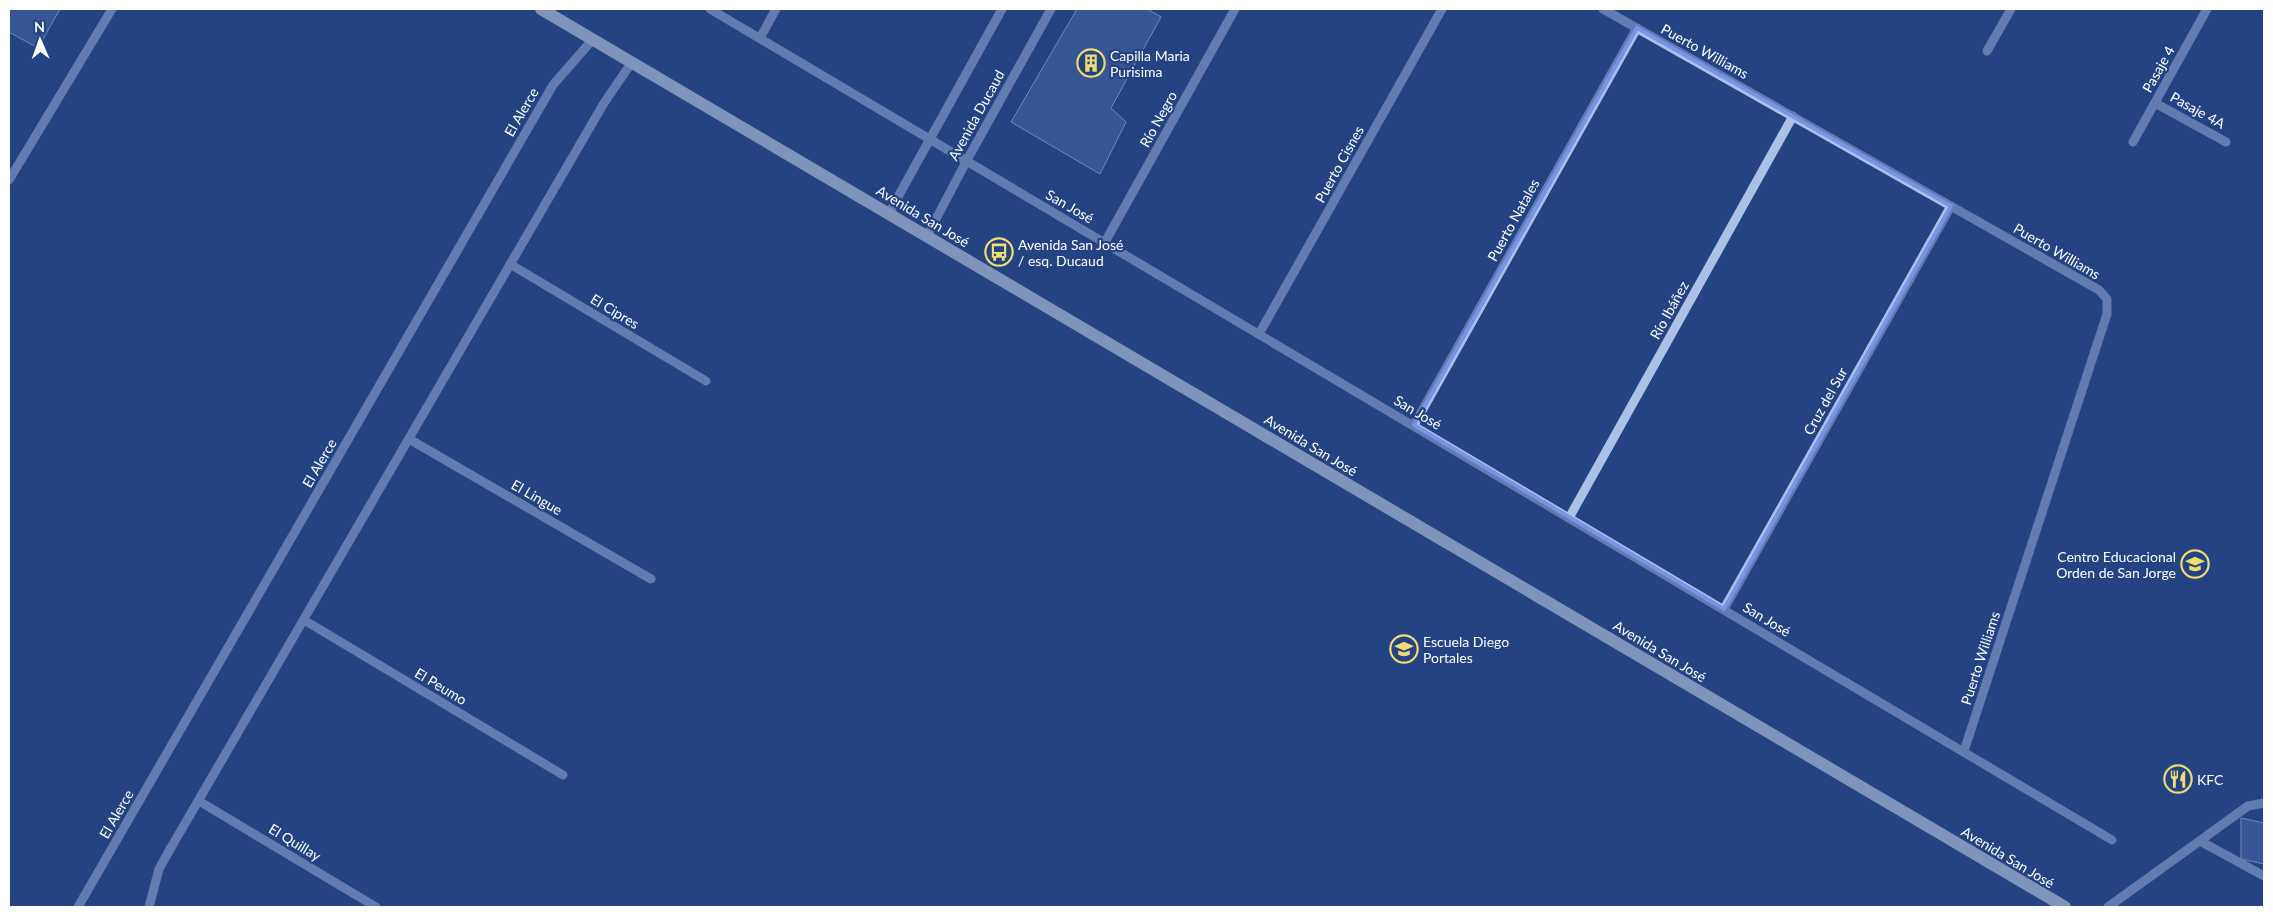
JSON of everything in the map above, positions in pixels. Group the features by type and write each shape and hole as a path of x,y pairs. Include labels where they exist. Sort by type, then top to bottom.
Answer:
{"main road":[{"name":"Avenida San José","path":"541,9 2065,907"}],"street":[{"path":"9,180 112,9"},
{"name":"San José","path":"710,9 2112,840"},
{"path":"760,38 776,9"},
{"name":"Avenida Ducaud","path":"888,213 1002,9"},
{"name":"Avenida Ducaud","path":"927,236 1051,9"},
{"name":"Río Negro","path":"1105,242 1235,9"},
{"name":"Puerto Cisnes","path":"1259,334 1442,9"},
{"name":"Puerto Williams","path":"1603,9 2099,290 2108,299 2109,307 1964,752"},
{"path":"1987,51 2011,9"},
{"name":"Pasaje 4","path":"2133,142 2207,9"},
{"name":"Puerto Natales","path":"1414,425 1637,28"},
{"name":"El Alerce","path":"78,907 553,85 593,39"},
{"path":"149,907 159,869 604,103 632,62"},
{"name":"Pasaje 4A","path":"2155,102 2226,142"},
{"name":"Río Ibáñez","path":"1569,518 1793,116"},
{"name":"Cruz del Sur","path":"1724,609 1951,206"},
{"name":"El Cipres","path":"510,264 706,381"},
{"name":"El Lingue","path":"409,439 651,579"},
{"name":"El Peumo","path":"304,620 563,775"},
{"name":"El Quillay","path":"199,801 376,907"},
{"path":"2108,907 2248,806 2264,803"},
{"path":"2200,841 2264,876"}],"highlighted area":[{"path":"1637,28 1951,206 1724,609 1414,425"}],"building":[{"path":"9,9 60,9 38,48 9,32"},
{"name":"Capilla Maria Purisima","path":"1077,9 1147,9 1161,17 1111,108 1126,122 1100,174 1011,122"},
{"path":"2241,818 2264,823 2264,864 2241,859"}],"place":[{"name":"Capilla Maria Purisima","path":"1091,63"},
{"name":"Avenida San José / esq. Ducaud","path":"999,252"},
{"name":"Centro Educacional Orden de San Jorge","path":"2195,564"},
{"name":"Escuela Diego Portales","path":"1404,649"},
{"name":"KFC","path":"2178,779"}]}
